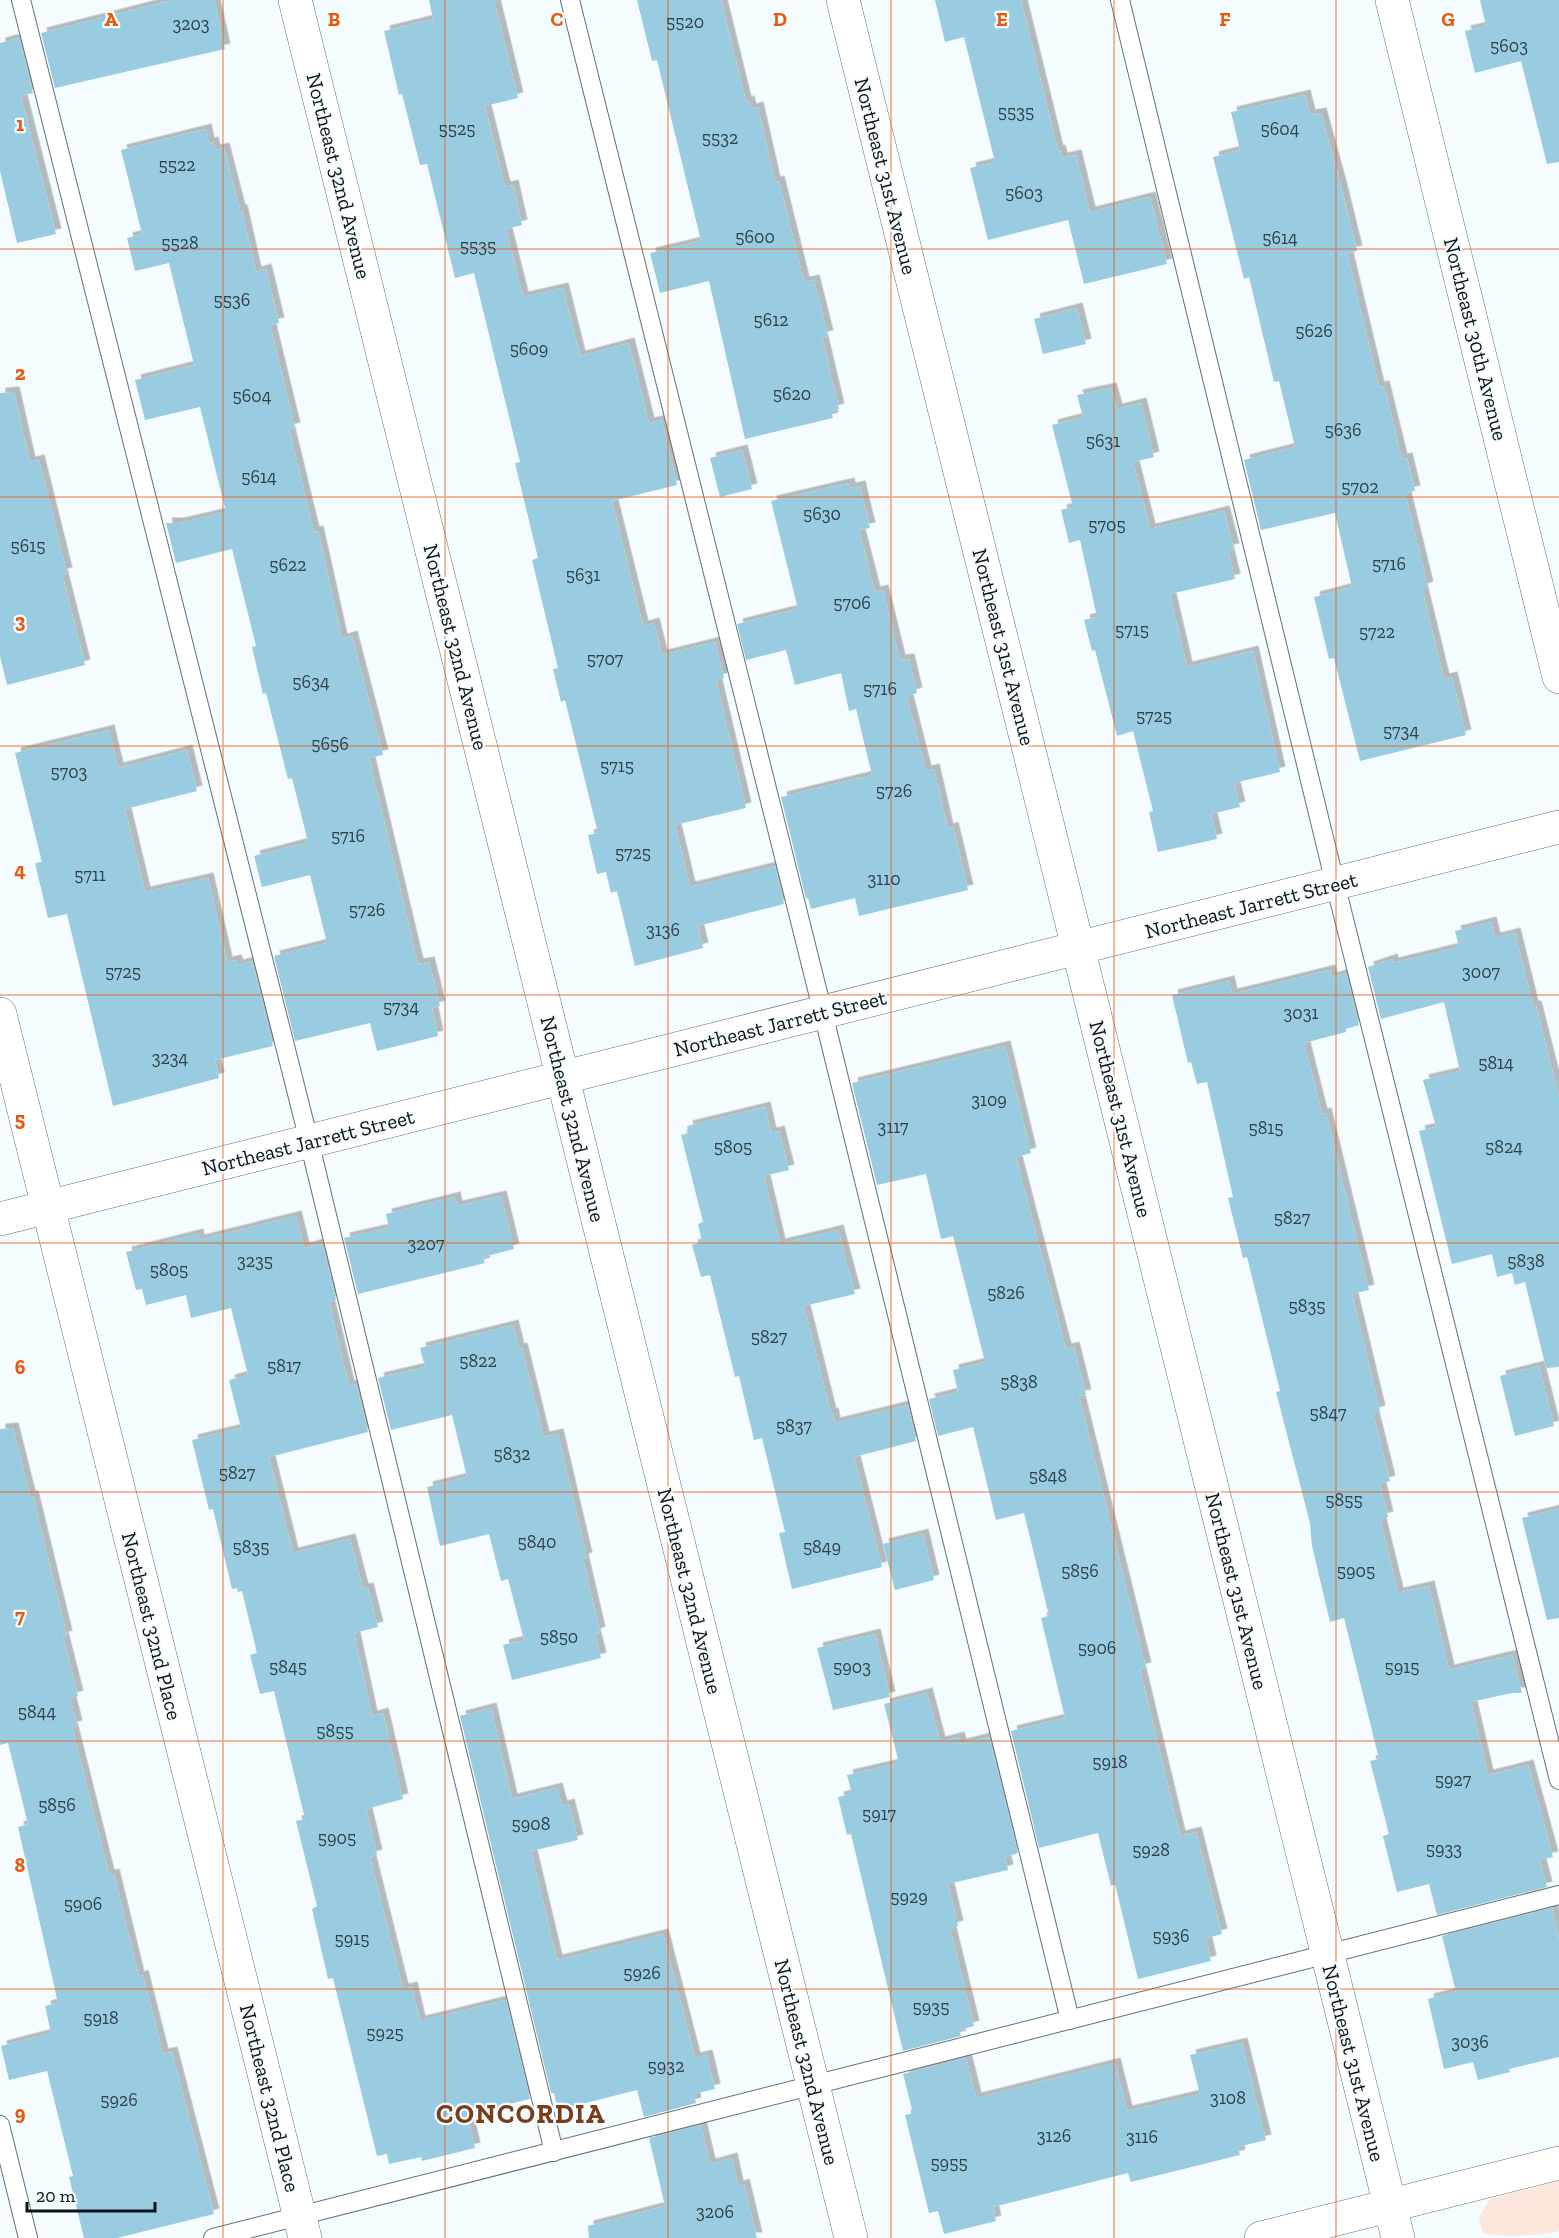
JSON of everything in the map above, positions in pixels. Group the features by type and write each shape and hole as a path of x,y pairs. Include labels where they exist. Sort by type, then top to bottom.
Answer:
{"street":[{"name":"Northeast 32nd Avenue","path":"295,0 851,2238"},
{"name":"Northeast 31st Avenue","path":"843,0 1398,2238"},
{"name":"Northeast 30th Avenue","path":"1392,0 1559,677"},
{"name":"Northeast Jarrett Street","path":"0,1219 1559,827"},
{"name":"Northeast 32nd Place","path":"0,1014 302,2227"},
{"path":"1261,2238 1559,2163"}],"lane":[{"path":"21,0 309,1142 554,2152"},
{"path":"570,0 823,1012 1070,2020"},
{"path":"1120,0 1335,884 1559,1780"},
{"path":"213,2238 302,2227 554,2152 1559,1895"},
{"path":"0,2125 28,2238"}],"shaded area":[{"path":"1559,2181 1559,2231 1520,2236 1483,2233 1479,2217 1490,2199"}],"building":[{"path":"172,0 214,0 225,49 55,88 41,33"},
{"path":"429,0 494,0 518,98 485,106 505,187 513,185 522,225 506,229 523,297 563,288 580,356 629,343 649,423 662,420 677,485 612,501 643,626 654,623 662,655 715,642 724,678 716,680 746,808 675,825 690,887 775,866 784,904 698,926 703,948 635,966 617,891 611,893 606,872 597,874 588,835 598,833 565,700 561,702 553,669 558,668 532,560 538,558 515,463 520,462 474,273 455,278 427,164 420,165 402,94 399,95 384,31 433,19"},
{"path":"637,0 721,0 746,102 749,101 751,109 758,107 775,182 779,181 804,282 814,280 828,336 822,337 839,409 831,411 833,418 745,439 709,281 660,293 650,253 701,241 657,60 652,61"},
{"path":"935,0 1021,0 1058,151 1060,150 1062,158 1076,155 1090,212 1150,197 1167,264 1084,284 1068,220 988,240 970,168 995,162 964,37 945,42"},
{"path":"1480,0 1559,0 1559,162 1547,164 1521,61 1475,73 1465,31 1486,26"},
{"path":"19,38 33,93 21,96 56,234 17,243 0,171 0,43"},
{"path":"1305,95 1310,115 1321,113 1342,190 1357,251 1347,253 1379,387 1384,386 1402,459 1407,458 1415,491 1405,493 1428,587 1422,589 1444,679 1452,677 1466,735 1360,761 1334,658 1329,659 1314,597 1352,587 1335,513 1261,530 1244,460 1295,447 1279,381 1274,382 1249,277 1244,279 1213,157 1240,150 1231,112"},
{"path":"206,129 209,143 213,142 215,150 224,148 240,210 242,210 256,272 266,269 279,323 270,325 295,428 289,429 314,532 318,531 342,639 352,636 383,755 369,758 418,964 429,962 440,1006 432,1008 438,1036 377,1051 370,1023 295,1041 274,956 327,943 310,875 262,887 254,856 308,842 292,778 288,779 266,693 263,694 252,647 256,646 232,549 176,563 166,523 179,523 226,512 200,407 145,420 135,380 194,365 169,263 135,271 127,238 142,234 121,150"},
{"path":"1077,308 1086,344 1043,354 1034,319"},
{"path":"1111,388 1117,409 1141,403 1154,457 1133,462 1150,529 1224,511 1234,549 1228,550 1235,579 1170,594 1187,667 1253,651 1280,772 1234,783 1240,807 1211,814 1217,839 1158,852 1149,812 1153,811 1133,731 1117,736 1095,650 1092,651 1084,620 1097,617 1080,540 1069,543 1061,510 1073,507 1052,425 1083,417 1077,395"},
{"path":"14,392 30,462 39,460 67,573 62,574 85,665 7,685 0,656 0,393"},
{"path":"742,450 752,489 720,497 710,458"},
{"path":"849,483 850,488 860,486 870,528 859,530 875,592 883,590 900,660 909,659 917,693 907,696 926,771 934,769 948,829 953,827 968,890 859,916 855,898 811,909 808,898 806,899 781,797 872,775 856,709 849,711 841,673 795,685 786,650 746,660 737,624 798,609 771,501"},
{"path":"109,730 118,768 187,750 197,791 125,809 145,892 208,878 227,962 236,960 238,965 252,961 273,1046 215,1060 219,1078 113,1106 67,914 48,918 35,863 42,862 15,753"},
{"path":"1491,922 1495,938 1515,933 1559,1097 1559,1367 1546,1368 1525,1282 1515,1285 1512,1273 1497,1277 1492,1254 1452,1264 1419,1131 1436,1127 1423,1080 1460,1071 1444,1002 1381,1019 1368,967 1392,959 1393,963 1459,947 1455,931"},
{"path":"1330,970 1332,978 1346,973 1359,1025 1346,1029 1346,1032 1304,1043 1322,1114 1326,1113 1369,1290 1352,1294 1380,1411 1373,1413 1390,1481 1380,1484 1388,1517 1380,1519 1398,1593 1429,1586 1449,1670 1512,1655 1522,1693 1471,1702 1488,1775 1528,1765 1553,1857 1540,1860 1547,1887 1437,1915 1429,1884 1397,1892 1383,1836 1389,1834 1370,1761 1379,1759 1344,1618 1330,1622 1312,1546 1310,1523 1276,1392 1280,1391 1247,1257 1243,1258 1228,1198 1233,1197 1207,1082 1197,1084 1191,1062 1188,1063 1172,995 1229,981 1232,994"},
{"path":"1005,1046 1031,1153 1016,1157 1066,1349 1074,1347 1086,1395 1079,1396 1146,1668 1140,1669 1180,1836 1196,1832 1222,1934 1206,1938 1211,1961 1138,1979 1115,1884 1111,1886 1098,1833 1039,1848 1011,1731 1065,1718 1041,1618 1049,1616 1024,1513 996,1520 973,1427 938,1436 929,1399 958,1392 953,1370 985,1362 953,1236 941,1239 926,1174 877,1185 852,1083"},
{"path":"765,1107 771,1133 779,1131 789,1170 764,1176 780,1244 838,1230 855,1294 804,1306 835,1423 908,1405 916,1441 854,1457 882,1567 792,1589 779,1533 785,1532 762,1438 754,1440 739,1376 735,1377 710,1275 701,1277 692,1245 702,1242 698,1224 703,1222 681,1135 689,1133 687,1126"},
{"path":"501,1196 514,1249 483,1257 485,1263 358,1294 344,1238 389,1228 386,1214 455,1197 457,1206"},
{"path":"296,1216 304,1248 322,1243 336,1300 329,1302 349,1386 356,1384 368,1432 269,1457 293,1553 350,1539 363,1589 368,1588 378,1627 354,1633 372,1716 383,1713 403,1799 366,1809 377,1855 370,1857 403,1989 412,1987 420,2021 506,2000 530,2099 467,2114 475,2148 422,2161 421,2157 389,2164 387,2154 377,2156 333,1978 328,1979 312,1909 317,1906 296,1821 305,1819 274,1691 260,1694 250,1655 257,1653 242,1591 238,1592 237,1588 232,1589 213,1509 209,1510 192,1440 241,1428 229,1380 248,1375 231,1308 191,1318 186,1295 146,1305 142,1289 136,1290 126,1252 198,1234 199,1240"},
{"path":"513,1325 519,1349 522,1348 544,1437 558,1434 587,1558 583,1559 600,1632 595,1634 601,1658 512,1680 503,1645 524,1640 508,1579 501,1581 489,1534 440,1546 427,1487 467,1477 452,1415 391,1430 378,1378 425,1367 420,1348"},
{"path":"1539,1366 1554,1426 1515,1436 1500,1376"},
{"path":"13,1428 30,1496 33,1496 67,1636 63,1637 78,1696 70,1698 77,1726 72,1727 109,1875 114,1874 139,1977 143,1975 163,2054 172,2052 214,2214 117,2238 84,2238 69,2177 73,2176 47,2071 9,2080 1,2046 51,2033 45,2006 58,2003 18,1827 28,1824 8,1743 0,1745 0,1429"},
{"path":"1559,1509 1559,1618 1547,1620 1522,1518"},
{"path":"923,1534 934,1580 895,1590 883,1544"},
{"path":"875,1634 890,1697 833,1710 817,1648"},
{"path":"927,1693 940,1742 959,1737 961,1744 989,1737 1018,1853 1005,1857 1008,1870 948,1884 958,1926 950,1928 974,2026 959,2030 961,2036 903,2051 851,1834 847,1835 838,1797 852,1794 847,1775 899,1763 884,1704"},
{"path":"491,1708 512,1799 557,1788 562,1806 569,1804 578,1840 531,1851 557,1960 663,1934 695,2058 707,2055 715,2089 694,2094 696,2103 644,2117 637,2090 558,2110 554,2093 551,2093 460,1716"},
{"path":"1552,1908 1559,1939 1559,2057 1509,2069 1510,2072 1478,2080 1473,2062 1444,2069 1428,1999 1456,1992 1442,1936"},
{"path":"1242,2043 1266,2140 1238,2147 1240,2155 1131,2182 1128,2173 993,2207 996,2221 944,2234 938,2211 929,2213 905,2115 913,2113 903,2074 966,2058 976,2098 1115,2063 1127,2111 1200,2094 1190,2055"},
{"path":"701,2125 710,2164 732,2158 738,2186 744,2184 757,2238 589,2238 588,2226 665,2206 649,2138"}],"district":[{"name":"CONCORDIA","path":"521,2114"}]}
